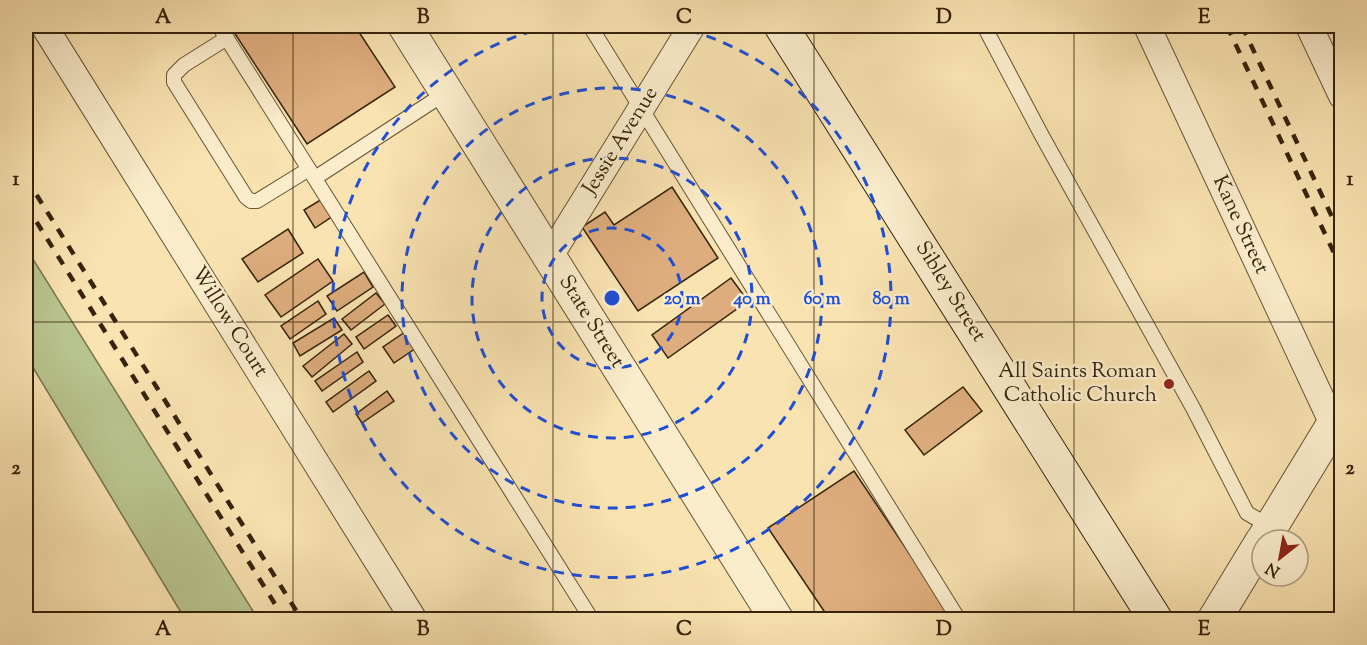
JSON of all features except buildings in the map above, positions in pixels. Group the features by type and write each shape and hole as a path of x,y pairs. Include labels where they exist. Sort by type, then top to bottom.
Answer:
{"street":[{"name":"Willow Court","path":"44,26 414,620"},
{"name":"State Street","path":"405,26 777,620"},
{"name":"Jessie Avenue","path":"550,256 692,26"},
{"name":"Sibley Street","path":"781,26 1156,620"},
{"name":"Kane Street","path":"1147,26 1337,417"},
{"path":"1309,26 1341,96"},
{"path":"1270,528 1337,417"},
{"path":"1214,620 1250,561"}],"lane":[{"path":"219,26 592,620"},
{"path":"590,26 959,620"},
{"path":"984,26 1046,144 1193,408 1247,513 1259,528"},
{"path":"227,38 184,65 174,75 174,82 246,197 251,201 257,201 312,173 447,92"}],"green space":[{"path":"26,248 258,619 185,619 26,356"}],"railway":[{"path":"1227,26 1342,270"},
{"path":"1242,26 1342,238"},
{"path":"26,178 302,620"},
{"path":"26,205 285,620"}],"place":[{"name":"All Saints Roman Catholic Church","path":"1169,384"}]}
